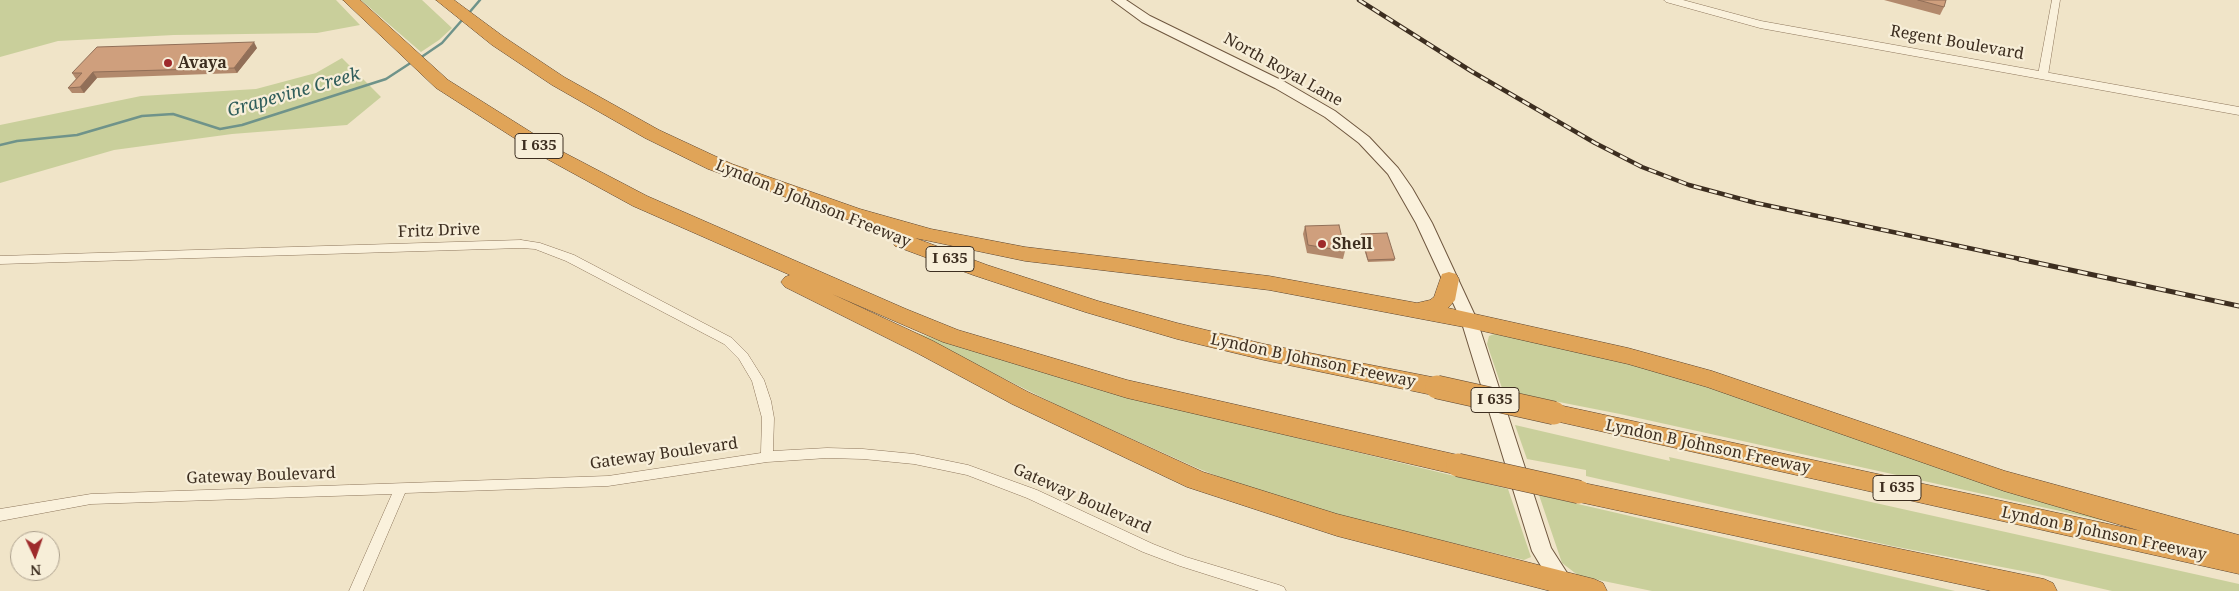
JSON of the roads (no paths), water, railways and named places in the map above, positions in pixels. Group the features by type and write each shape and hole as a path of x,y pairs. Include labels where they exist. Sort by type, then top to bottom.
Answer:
{"highway":[{"name":"I 635","path":"351,0 442,84 554,155 640,201 951,336 1126,389 1579,492 2044,591"},
{"name":"Lyndon B Johnson Freeway","path":"446,2 498,41 558,81 652,134 715,165 859,226 980,270 1093,308 1177,332 1254,350 1437,387 2239,563"},
{"path":"715,165 853,214 931,236 1025,254 1269,283 1469,320 1664,366 1730,386 2004,481 2161,526 2239,546"},
{"path":"640,201 838,306 925,347 1006,392 1196,480 1336,525 1553,585 1594,591"},
{"path":"1410,309 1437,306 1444,300 1449,280"}],"main road":[{"name":"North Royal Lane","path":"1118,0 1146,19 1280,85 1330,114 1364,140 1388,165 1405,188 1424,223 1469,320 1553,585"}],"street":[{"name":"Regent Boulevard","path":"1670,0 1760,24 2239,112"},
{"path":"2043,75 2056,0"},
{"name":"Fritz Drive","path":"0,260 521,244 536,246 570,258 728,341 743,356 758,380 765,401 768,418 766,458"},
{"name":"Gateway Boulevard","path":"0,515 44,506 91,500 608,481 766,458 827,454 864,454 914,459 968,470 1032,494 1148,548 1185,562 1279,591"},
{"path":"356,591 401,488"}],"waterway":[{"name":"Grapevine Creek","path":"468,14 480,0"},
{"name":"Grapevine Creek","path":"420,58 442,43 463,19"},
{"name":"Grapevine Creek","path":"0,145 17,141 77,135 142,116 173,114 220,129 242,125 386,79 412,62"}],"railway":[{"path":"1359,0 1471,71 1595,143 1642,167 1689,185 1756,203 2025,260"},
{"path":"2019,259 2239,306"}],"place":[{"name":"Avaya","path":"168,63"},
{"name":"Shell","path":"1322,244"}]}
